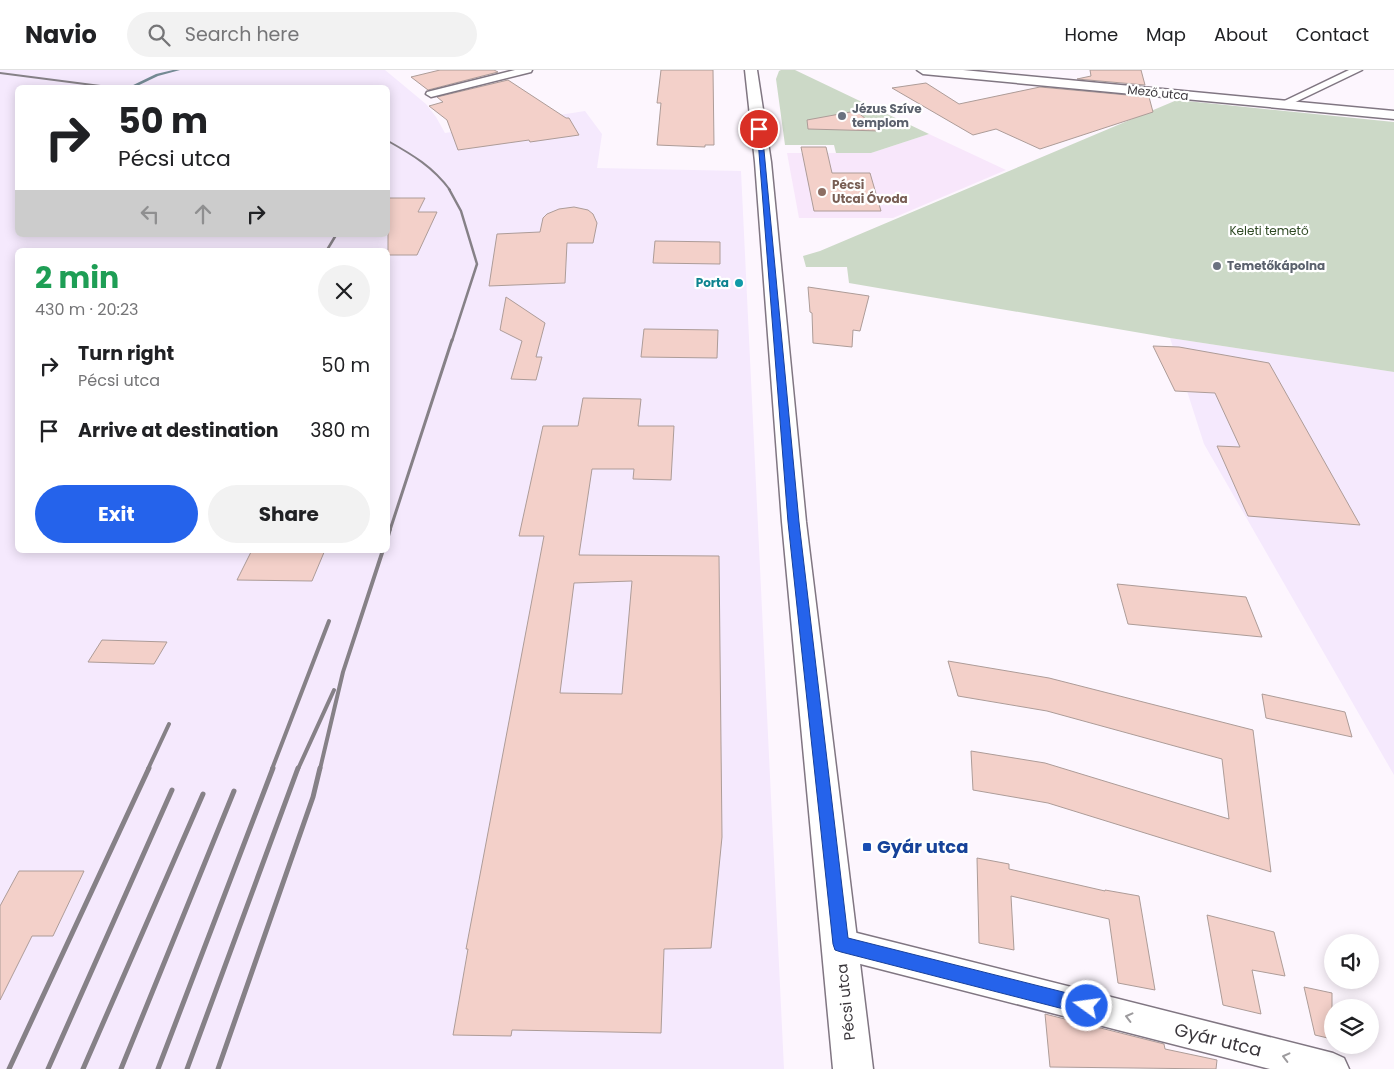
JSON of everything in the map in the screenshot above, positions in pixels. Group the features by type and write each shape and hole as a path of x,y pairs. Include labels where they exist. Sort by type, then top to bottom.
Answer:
{"street":[{"path":"431,94 527,70"},
{"path":"752,75 765,70"},
{"name":"Mező utca","path":"922,70 1394,115"},
{"path":"1281,105 1357,70"},
{"name":"Pécsi utca","path":"752,75 764,162 794,522 853,1069"},
{"name":"Gyár utca","path":"841,944 1334,1069"}],"shaded area":[{"path":"0,70 385,70 426,104 445,133 585,111 602,134 597,168 741,171 784,1069 0,1069"},
{"path":"929,134 1006,170 893,218 799,218 787,153 871,153"},
{"path":"1170,338 1394,372 1394,775 1204,444"}],"green space":[{"path":"781,70 795,70 929,134 871,153 836,153 834,145 785,145 776,79"},
{"name":"Keleti temető","path":"1177,100 1394,122 1394,372 1170,338 849,283 847,267 806,267 803,256 820,251"}],"building":[{"path":"440,70 494,70 498,72 428,90 411,77"},
{"path":"661,70 713,70 714,145 705,145 705,147 657,145 661,103 657,103"},
{"path":"1090,70 1141,70 1145,85 1077,79 1091,76"},
{"path":"508,80 566,118 569,118 579,135 458,150 447,120 429,106 443,102 437,97"},
{"path":"926,83 959,104 1040,87 1149,97 1153,112 1040,149 996,129 973,135 892,88"},
{"name":"Jézus Szíve templom","path":"856,111 881,131 808,129 807,120"},
{"path":"801,147 826,147 832,173 870,173 881,211 814,211"},
{"path":"390,198 425,198 418,212 437,212 417,255 390,255 390,248 388,248 388,237 390,237"},
{"path":"574,207 588,210 593,214 597,223 593,243 567,243 565,283 489,286 497,234 540,232 543,218 547,214 559,209"},
{"path":"655,241 720,242 720,264 653,263"},
{"path":"808,287 869,296 860,331 853,330 852,347 813,343 812,313 810,312"},
{"path":"506,297 545,323 536,357 542,357 536,380 511,379 522,341 500,330"},
{"path":"644,329 718,330 717,358 641,357"},
{"path":"1153,346 1179,347 1269,363 1360,525 1248,516 1217,446 1240,447 1215,393 1175,391"},
{"path":"583,398 641,399 638,426 674,426 671,480 633,479 634,469 592,469 579,555 719,556 722,837 711,948 664,949 661,1033 512,1030 511,1036 453,1035 468,949 466,949 544,536 519,536 543,426 578,426","holes":["632,581 622,694 560,693 574,583"]},
{"path":"250,553 324,553 312,581 237,580"},
{"path":"1117,584 1246,597 1262,637 1128,624"},
{"path":"102,640 167,642 154,664 88,662"},
{"path":"948,661 1049,678 1253,730 1271,872 1048,803 973,790 971,751 1045,763 1229,819 1222,759 1047,711 958,696"},
{"path":"1262,694 1345,712 1352,737 1266,718"},
{"path":"977,858 1009,864 1009,869 1105,891 1139,896 1155,990 1118,983 1109,919 1011,896 1014,950 979,943"},
{"path":"19,871 84,871 53,936 32,936 0,1000 0,906"},
{"path":"1207,915 1274,932 1285,976 1252,970 1261,1014 1223,1005"},
{"path":"1304,987 1332,993 1332,999 1324,999 1324,1037 1315,1035"},
{"path":"1045,1014 1164,1044 1165,1049 1217,1060 1216,1069 1050,1067"}],"waterway":[{"path":"135,85 157,75 178,70"}],"railway":[{"path":"0,73 93,85"},
{"path":"390,142 422,162 450,190"},
{"path":"449,189 461,211 477,264 452,341"},
{"path":"328,248 335,237"},
{"path":"390,530 452,340"},
{"path":"320,769 343,672 382,553"},
{"path":"272,769 329,621"},
{"path":"298,769 334,690"},
{"path":"148,769 169,724"},
{"path":"9,1069 149,768"},
{"path":"158,1069 273,768"},
{"path":"187,1069 298,768"},
{"path":"218,1069 313,797 320,768"},
{"path":"48,1069 172,790"},
{"path":"121,1069 234,791"},
{"path":"83,1069 203,794"}],"place":[{"name":"Jézus Szíve templom","path":"842,116"},
{"name":"Pécsi Utcai Óvoda","path":"822,192"},
{"name":"Temetőkápolna","path":"1217,266"},
{"name":"Porta","path":"739,283"},
{"name":"Gyár utca","path":"867,847"}],"route":[{"path":"759,129 764,162 794,522 841,944 1087,1006"}]}
